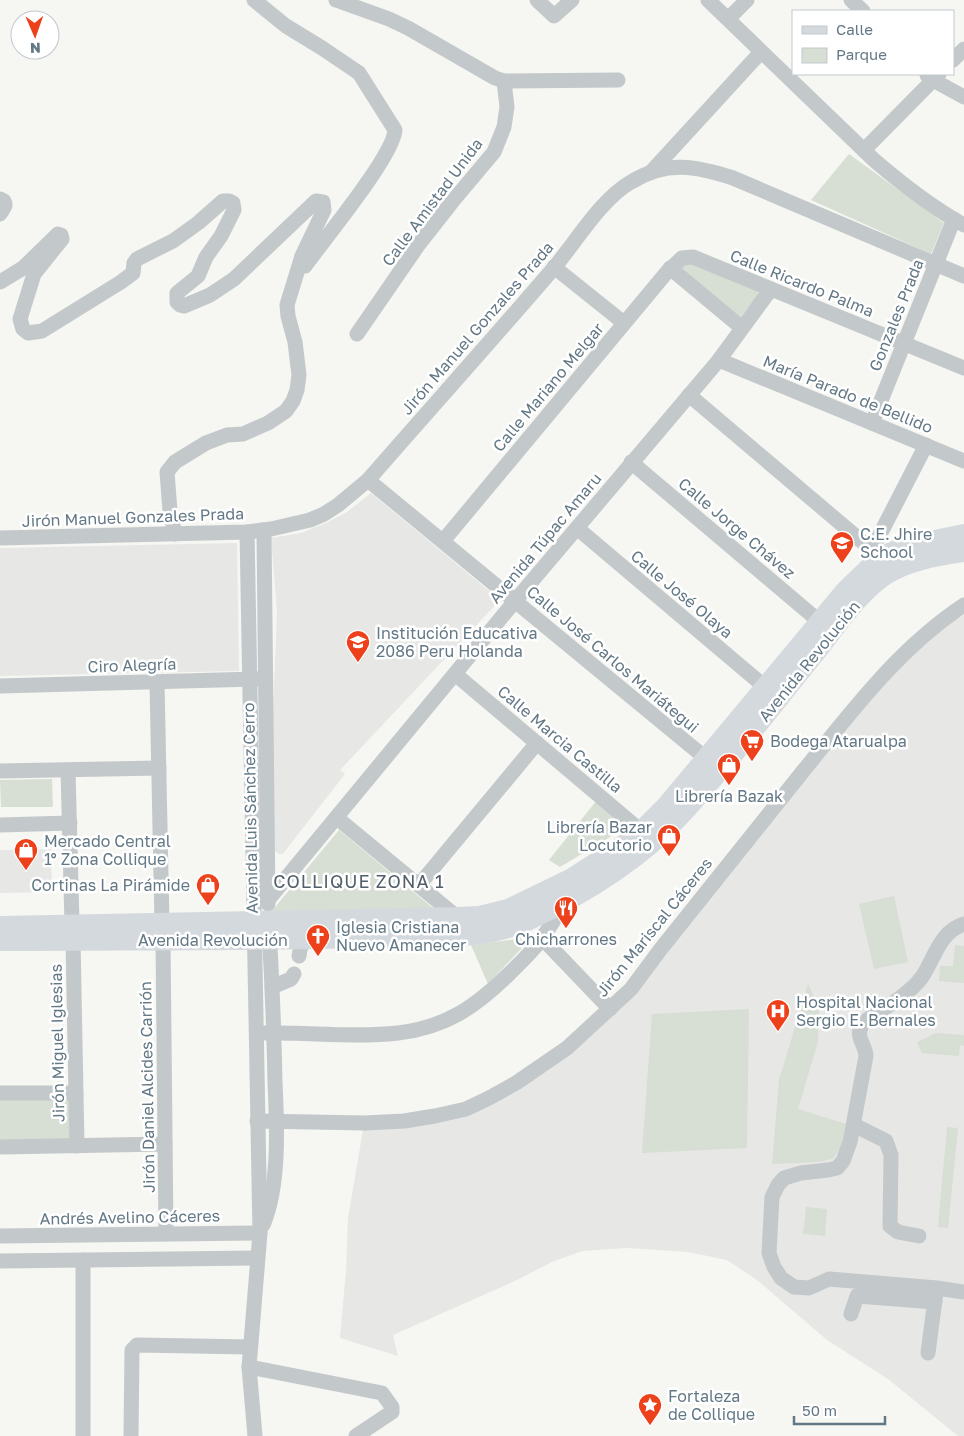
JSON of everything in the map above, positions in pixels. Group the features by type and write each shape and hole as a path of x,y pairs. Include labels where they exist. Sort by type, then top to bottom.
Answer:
{"main road":[{"name":"Avenida Revolución","path":"262,930 300,948 483,934 504,930 565,902 629,861 654,841 680,816 712,764 765,687 862,573 874,556 906,546 964,534"},
{"name":"Avenida Revolución","path":"0,926 72,932 262,930 494,913 534,897 599,861 641,831 712,764 869,589 882,577 913,563 964,552"},
{"name":"Avenida Revolución","path":"0,941 72,932"}],"street":[{"path":"254,0 286,26 359,73 395,130 393,139 374,172 295,279"},
{"path":"336,0 389,19 408,28 495,78 504,81 618,80"},
{"path":"538,0 554,16 572,0"},
{"path":"708,0 900,183 959,222"},
{"path":"728,19 747,0"},
{"path":"954,59 964,50"},
{"path":"650,174 761,52"},
{"path":"864,150 933,76 964,98"},
{"name":"Calle Amistad Unida","path":"357,334 420,244 494,152 504,128 506,107 504,81"},
{"name":"Jirón Manuel Gonzales Prada","path":"0,538 247,532 290,525 324,514 368,480 554,267 608,201 631,182 674,166 703,168 726,176 964,276"},
{"path":"0,199 4,201 5,206 0,214"},
{"path":"0,282 23,268 58,234 61,235 62,239 34,274 20,319 23,329 28,333 42,331 121,282 132,273 134,263 137,260 173,240 198,223 223,201 229,201 233,203 234,210 221,236 206,258 198,276 177,293 177,302 184,306 210,295 234,279 316,201 324,204 324,210 302,256 287,305 295,342 299,375 293,401 286,411 268,423 243,434 217,438 175,462 167,472 170,510 175,534"},
{"name":"Gonzales Prada","path":"872,423 935,264 959,222"},
{"name":"Calle Ricardo Palma","path":"682,258 693,257 964,368"},
{"name":"Calle Mariano Melgar","path":"443,541 670,268 682,258"},
{"path":"554,267 624,323"},
{"path":"670,268 742,328"},
{"name":"Avenida Túpac Amaru","path":"268,900 631,462 719,360 771,289"},
{"name":"María Parado de Bellido","path":"719,360 964,461"},
{"path":"688,395 874,556 926,445"},
{"name":"Calle Jorge Chávez","path":"631,462 820,622"},
{"name":"Calle José Carlos Mariátegui","path":"368,480 712,764"},
{"name":"Calle José Olaya","path":"577,528 765,687"},
{"name":"Avenida Luis Sánchez Cerro","path":"260,1233 268,1213 273,1184 277,1121 272,987 262,930 268,900 264,530"},
{"name":"Avenida Luis Sánchez Cerro","path":"247,532 249,679 262,930 256,1033 260,1233 249,1367 255,1436"},
{"name":"Jirón Mariscal Cáceres","path":"257,1122 365,1123 404,1121 466,1109 496,1094 567,1048 610,1010 630,989 867,693 909,647 964,605"},
{"name":"Calle Marcia Castilla","path":"455,674 641,831"},
{"name":"Ciro Alegría","path":"0,686 266,679"},
{"name":"Jirón Daniel Alcides Carrión","path":"156,682 166,1234"},
{"path":"419,885 538,743"},
{"path":"0,771 158,768"},
{"name":"Jirón Miguel Iglesias","path":"68,770 77,1146"},
{"path":"337,818 457,917"},
{"path":"0,825 70,823"},
{"path":"256,1033 398,1033 420,1029 447,1020 464,1012 481,999 518,965 542,938 565,902"},
{"path":"936,1295 829,1279 809,1288 794,1287 781,1278 774,1267 769,1253 772,1197 784,1178 801,1173 837,1168 843,1161 854,1125 866,1056 865,1048 859,1037 859,1029 864,1022 918,982 939,944 948,932 964,924"},
{"path":"542,938 610,1010"},
{"path":"272,987 292,979 294,974"},
{"path":"0,1094 76,1093"},
{"path":"854,1125 886,1141 889,1147 891,1155 890,1226 898,1232 919,1236"},
{"path":"0,1147 165,1144"},
{"name":"Andrés Avelino Cáceres","path":"0,1236 260,1233"},
{"path":"0,1261 257,1258"},
{"path":"83,1260 83,1436"},
{"path":"851,1314 857,1296 936,1295 964,1292"},
{"path":"928,1353 936,1295"},
{"path":"131,1436 132,1350 134,1347 137,1345 250,1348"},
{"path":"249,1367 382,1394 392,1407 392,1412 356,1436"}],"shaded area":[{"name":"Institución Educativa 2086 Peru Holanda","path":"371,493 500,600 340,770 345,774 283,854 279,854 273,849 273,714 277,612 271,538 301,533 326,523 347,512"},
{"path":"237,543 239,671 0,676 0,548"},
{"name":"Hospital Nacional Sergio E. Bernales","path":"964,615 964,1436 958,1436 888,1379 827,1340 757,1280 727,1260 688,1252 627,1248 582,1251 552,1262 515,1281 393,1335 398,1356 340,1338 348,1218 363,1130 429,1123 571,1050 868,700 908,657 953,621"},
{"name":"Mercado Central 1° Zona Collique","path":"51,849 52,892 0,893 0,850"}],"green space":[{"path":"849,154 944,223 931,254 811,200"},
{"path":"687,261 757,289 759,294 739,319 675,269"},
{"path":"52,779 53,807 1,807 0,780"},
{"path":"597,800 625,823 610,837 560,867 549,860"},
{"path":"339,830 434,909 272,911"},
{"path":"894,896 908,962 874,969 859,904"},
{"path":"532,937 488,984 471,945"},
{"path":"955,945 964,946 964,983 939,981 940,966 953,966"},
{"path":"808,984 819,1008 818,1042 798,1109 846,1124 841,1148 832,1159 819,1162 772,1164 779,1080"},
{"path":"749,1009 747,1148 642,1153 652,1014"},
{"path":"936,1033 964,1035 964,1046 960,1045 959,1056 922,1053 917,1042"},
{"path":"70,1099 71,1140 0,1141 0,1100"},
{"path":"947,1127 958,1128 948,1228 938,1227"},
{"path":"806,1207 827,1209 825,1236 803,1234"}],"place":[{"name":"C.E. Jhire School","path":"842,564"},
{"name":"Institución Educativa 2086 Peru Holanda","path":"358,663"},
{"name":"Bodega Atarualpa","path":"752,762"},
{"name":"Librería Bazak","path":"729,786"},
{"name":"Librería Bazar Locutorio","path":"669,857"},
{"name":"Mercado Central 1° Zona Collique","path":"26,871"},
{"name":"Cortinas La Pirámide","path":"208,906"},
{"name":"Chicharrones","path":"566,929"},
{"name":"Iglesia Cristiana Nuevo Amanecer","path":"318,957"},
{"name":"Hospital Nacional Sergio E. Bernales","path":"778,1032"},
{"name":"Fortaleza de Collique","path":"650,1426"}],"district":[{"name":"COLLIQUE ZONA 1","path":"359,881"}]}
